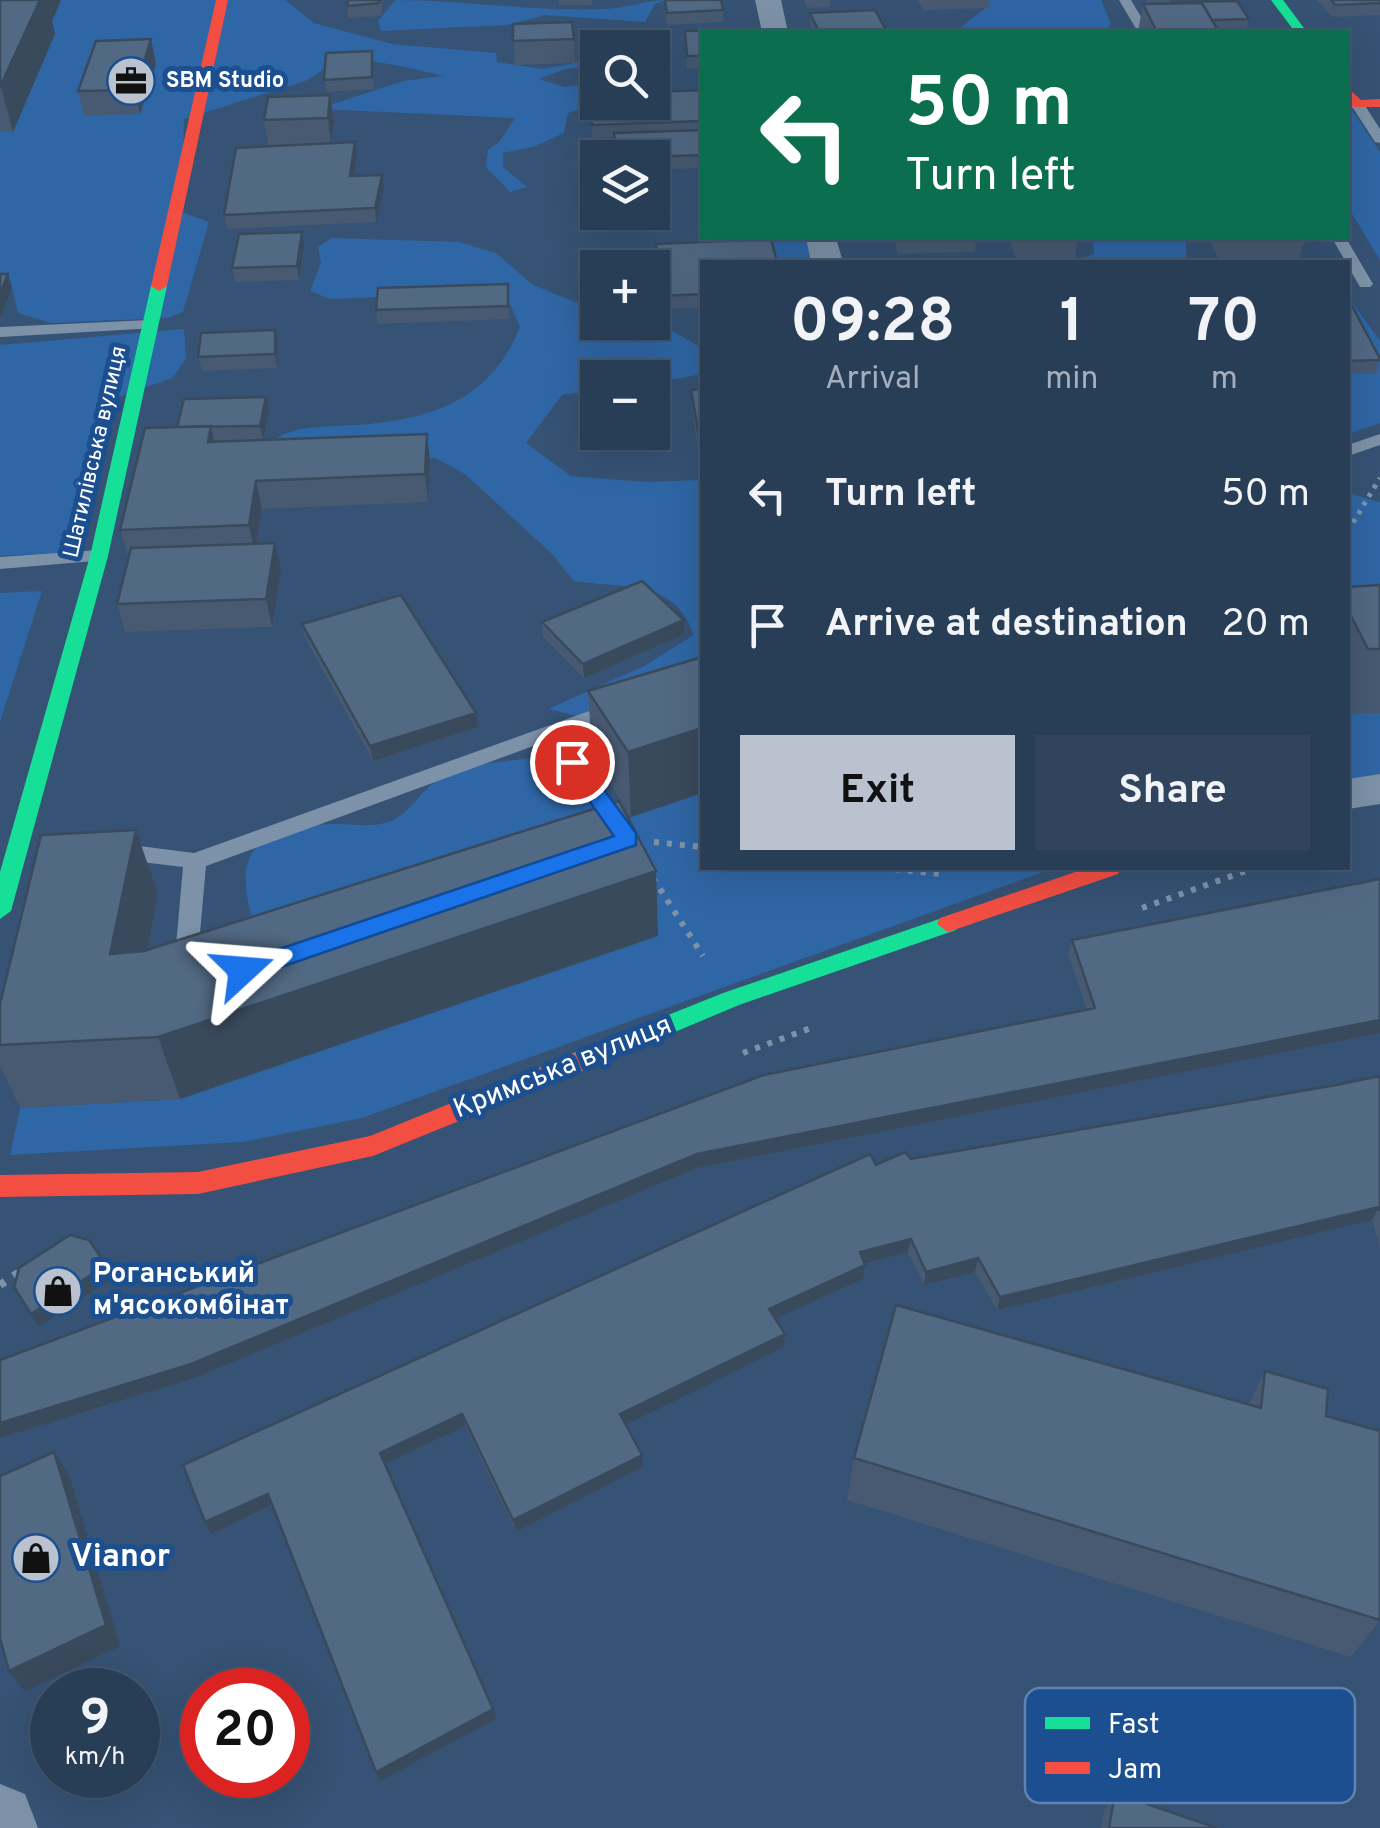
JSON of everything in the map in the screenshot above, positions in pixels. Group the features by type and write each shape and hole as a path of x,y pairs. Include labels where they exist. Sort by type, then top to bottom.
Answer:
{"street":[{"name":"Шатилівська вулиця","path":"0,912 28,842 99,556 222,0"},
{"path":"768,0 775,30"},
{"path":"1277,0 1300,30"},
{"path":"1350,794 1380,789"},
{"name":"Кримська вулиця","path":"0,1186 198,1184 373,1146 731,999 1104,870"},
{"path":"0,1819 3,1828"}],"lane":[{"path":"1125,0 1143,30"},
{"path":"1358,101 1380,138"},
{"path":"1340,240 1373,284"},
{"path":"0,332 150,325"},
{"path":"1350,450 1380,439"},
{"path":"0,562 99,556"},
{"path":"97,849 195,861 635,701"},
{"path":"551,732 619,842"},
{"path":"195,861 187,946 208,966 225,970"}],"path":[{"path":"1350,528 1380,478"},
{"path":"619,842 700,847"},
{"path":"619,842 731,999"}],"shaded area":[{"path":"61,0 285,0 314,23 392,44 496,53 497,62 543,69 580,62 580,68 539,79 564,87 580,85 580,109 568,113 564,133 533,147 503,153 503,167 527,187 510,192 486,167 488,150 500,141 515,118 318,109 403,81 443,76 406,67 368,61 338,62 302,82 184,119 182,212 209,222 183,312 168,318 51,323 18,313 12,288 0,280 0,30 49,29"},
{"path":"395,0 579,9 667,0 655,4 645,22 545,15 508,25 381,31 378,21"},
{"path":"987,0 1101,0 1111,24 1106,30 958,30 988,6"},
{"path":"1350,110 1380,152 1380,260 1350,210"},
{"path":"332,238 459,242 496,253 533,285 580,304 580,340 670,340 670,330 700,347 700,374 670,380 670,360 580,360 580,392 562,395 526,443 571,476 646,482 700,480 700,694 622,727 548,709 644,666 694,635 685,617 661,595 646,590 574,581 552,554 465,474 435,458 349,461 272,442 304,429 397,420 448,405 489,376 520,327 509,302 469,294 330,299 310,291 321,262 318,247"},
{"path":"763,240 808,240 813,260 770,260"},
{"path":"1093,240 1186,240 1186,260 1079,260 1094,254"},
{"path":"1350,299 1380,341 1380,423 1350,433"},
{"path":"184,329 186,359 172,378 118,397 80,518 68,526 61,553 0,556 0,345"},
{"path":"1350,494 1380,502 1380,614 1350,591"},
{"path":"42,591 0,722 0,593"},
{"path":"1380,711 1380,776 1350,780 1350,714"},
{"path":"534,758 560,765 598,813 257,933 249,905 247,864 254,849 266,838 307,826 375,825 390,821 406,811 431,785 454,772"},
{"path":"700,794 700,870 1048,870 362,1118 243,1142 10,1155 20,1108 180,1099 651,934 621,864 631,817"}],"building":[{"path":"0,0 40,0 0,87"},
{"path":"348,0 380,0 347,6"},
{"path":"665,0 721,0 723,10 667,13"},
{"path":"1331,0 1380,0 1380,3 1335,5"},
{"path":"1237,1 1249,19 1212,20 1202,3 1172,2"},
{"path":"1202,3 1218,30 1156,30 1143,4"},
{"path":"875,10 886,30 818,30 810,13"},
{"path":"572,22 574,39 513,41 513,24"},
{"path":"685,31 700,31 700,56 687,56"},
{"path":"151,39 135,90 78,91 96,41"},
{"path":"372,51 372,77 324,80 326,53"},
{"path":"700,90 700,121 592,125 592,120 670,120 670,91"},
{"path":"330,95 328,118 264,120 268,97"},
{"path":"700,130 700,155 670,156 670,140 615,140 614,133"},
{"path":"355,142 350,176 382,175 375,208 224,215 236,148"},
{"path":"302,232 297,266 232,268 239,234"},
{"path":"771,240 776,260 700,260 700,294 670,296 670,250 657,250 656,244"},
{"path":"0,274 8,274 0,294"},
{"path":"508,284 508,306 376,310 378,288"},
{"path":"1350,302 1380,359 1350,361"},
{"path":"275,330 275,354 198,357 201,333"},
{"path":"700,389 700,442 691,390"},
{"path":"266,397 260,426 177,427 184,399"},
{"path":"211,426 208,442 427,434 425,474 256,481 249,525 120,530 145,428"},
{"path":"275,543 266,599 117,604 131,548"},
{"path":"642,581 684,620 583,664 542,622"},
{"path":"1380,585 1380,649 1368,649 1350,614 1350,587"},
{"path":"401,595 476,713 370,746 302,624"},
{"path":"700,658 700,729 628,752 588,691"},
{"path":"619,801 656,871 158,1037 0,1045 0,1004 41,835 136,830 110,954 144,951"},
{"path":"1380,879 1380,1020 697,1154 191,1364 0,1423 0,1360 764,1075 1095,1008 1072,940"},
{"path":"1380,1076 1380,1211 1379,1207 1000,1297 978,1258 926,1272 911,1239 860,1252 865,1265 769,1309 785,1334 620,1414 642,1455 513,1520 462,1414 380,1453 493,1709 376,1772 268,1494 205,1522 183,1465 870,1154 876,1165 905,1152 911,1159"},
{"name":"Роганський м'ясокомбінат","path":"70,1235 89,1240 106,1265 31,1314 14,1287 19,1268"},
{"path":"896,1305 1261,1408 1265,1371 1328,1389 1326,1416 1380,1431 1380,1620 854,1458"},
{"path":"54,1452 106,1625 9,1671 0,1638 0,1476"},
{"path":"1113,1803 1144,1803 1217,1828 1109,1828"}],"traffic: fast":[{"path":"1277,0 1300,30"},
{"path":"0,911 99,556 159,286"},
{"path":"580,1061 731,999 948,924"}],"traffic: jam":[{"path":"159,286 222,0"},
{"path":"1350,95 1357,104 1380,103"},
{"path":"948,924 1104,870"},
{"path":"0,1186 198,1183 373,1146 580,1061"}],"place":[{"name":"SBM Studio","path":"131,81"},
{"name":"Роганський м'ясокомбінат","path":"58,1291"},
{"name":"Vianor","path":"36,1558"}],"route":[{"path":"243,970 628,839 572,762"}]}
